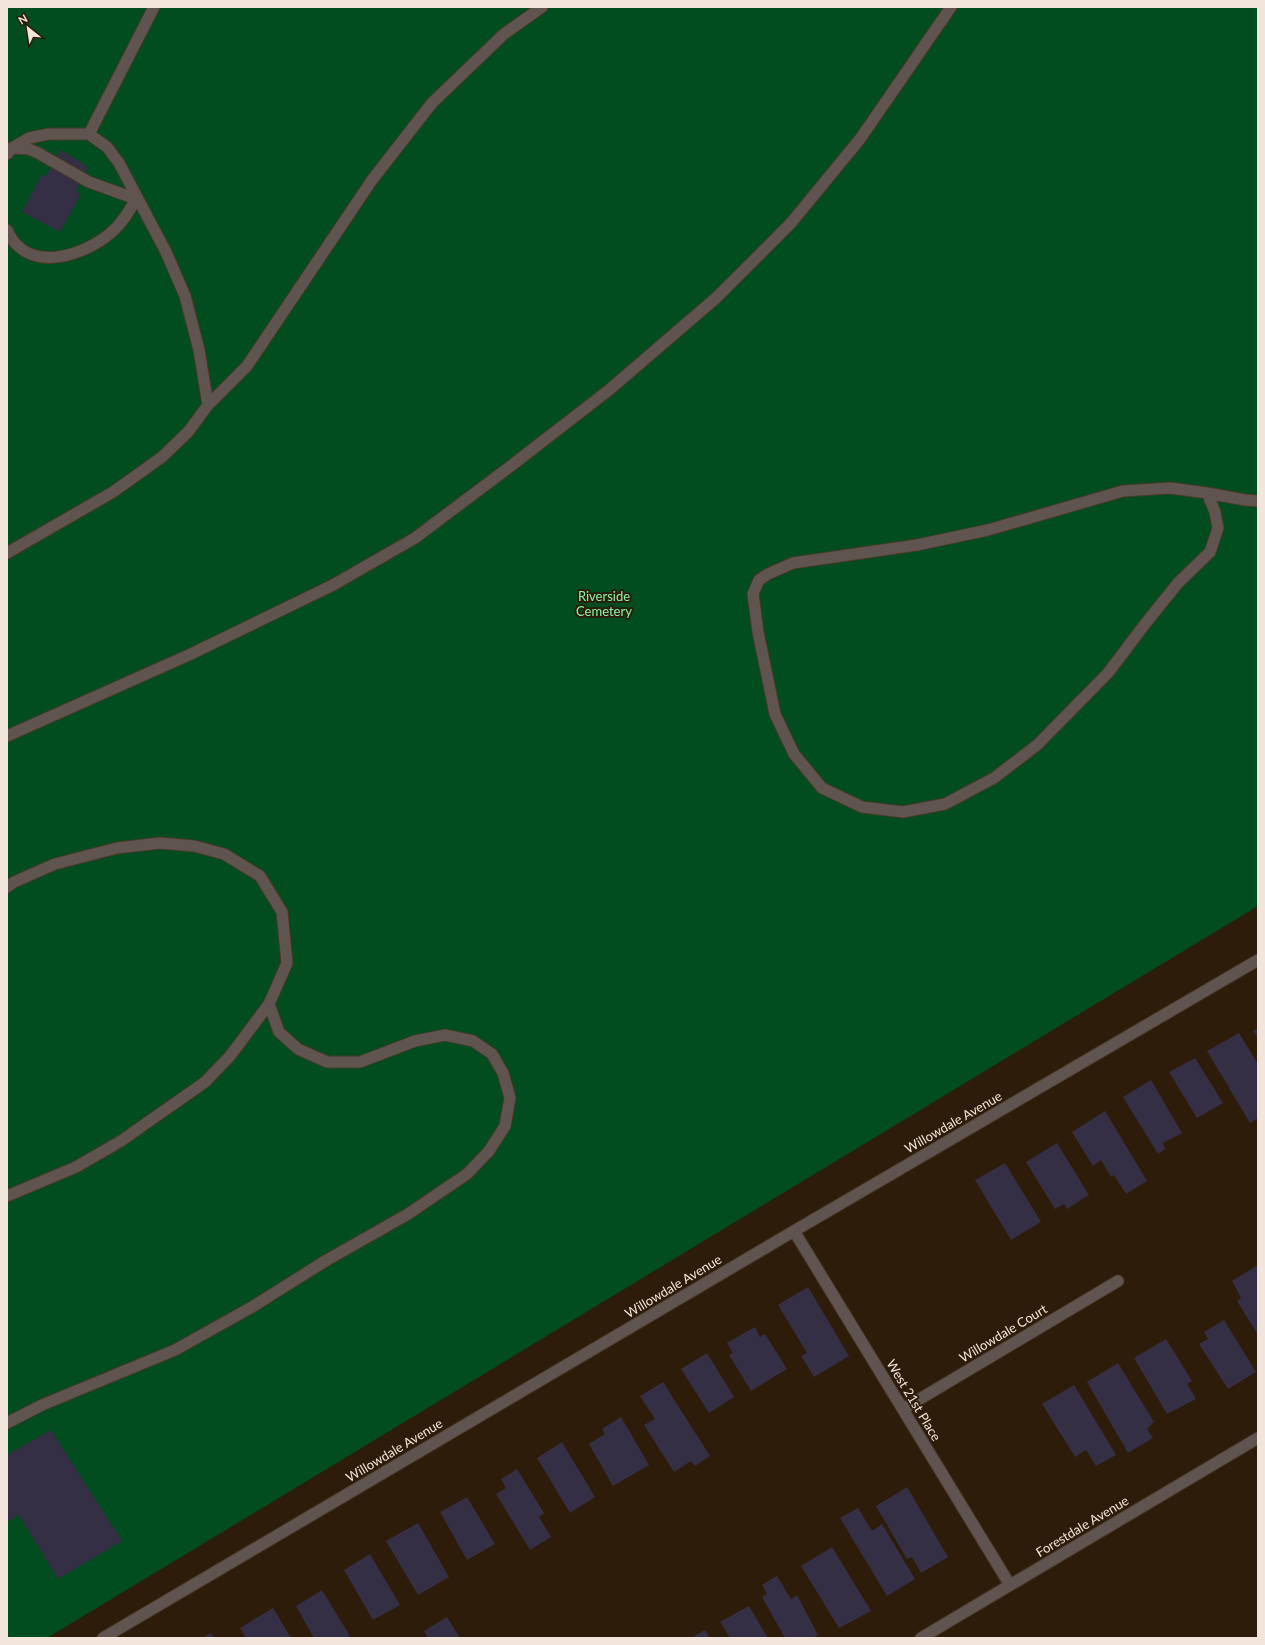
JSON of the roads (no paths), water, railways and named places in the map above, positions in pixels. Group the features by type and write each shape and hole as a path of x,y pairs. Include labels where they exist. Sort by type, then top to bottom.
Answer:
{"street":[{"path":"90,134 154,7"},
{"path":"7,553 113,492 162,457 188,432 208,405 247,366 372,180 432,103 504,34 542,7"},
{"path":"7,736 191,654 333,585 415,538 516,462 609,390 716,298 791,223 860,139 951,7"},
{"path":"9,150 29,138 49,134 90,134 106,147 119,163 136,199 166,252 185,296 199,350 208,405"},
{"path":"9,150 29,150 38,153 89,182 136,199"},
{"path":"7,230 11,240 26,251 39,257 55,258 82,251 115,229 126,216 136,199"},
{"path":"1207,493 1215,512 1218,528 1210,552 1178,583 1108,673 1037,745 994,778 945,804 903,812 862,807 822,788 794,754 775,714 758,632 753,594 759,580 768,574 793,563 917,545 988,530 1123,491 1170,488 1207,493 1258,501"},
{"path":"7,887 14,882 55,864 117,848 160,843 194,846 224,854 260,876 282,912 287,963 269,1004 230,1056 204,1082 164,1112 121,1141 76,1167 7,1196"},
{"name":"Willowdale Avenue","path":"103,1638 794,1230 1258,960"},
{"path":"7,1423 42,1405 175,1350 252,1307 326,1260 408,1214 467,1174 489,1151 505,1126 510,1098 504,1073 492,1054 473,1041 445,1035 415,1041 360,1062 327,1062 298,1049 279,1032 269,1004"},
{"name":"West 21st Place","path":"794,1230 1010,1585"},
{"name":"Willowdale Court","path":"903,1409 1118,1281"},
{"name":"Forestdale Avenue","path":"921,1638 1258,1438"}],"park label":[{"name":"Riverside Cemetery","path":"604,604"}]}
